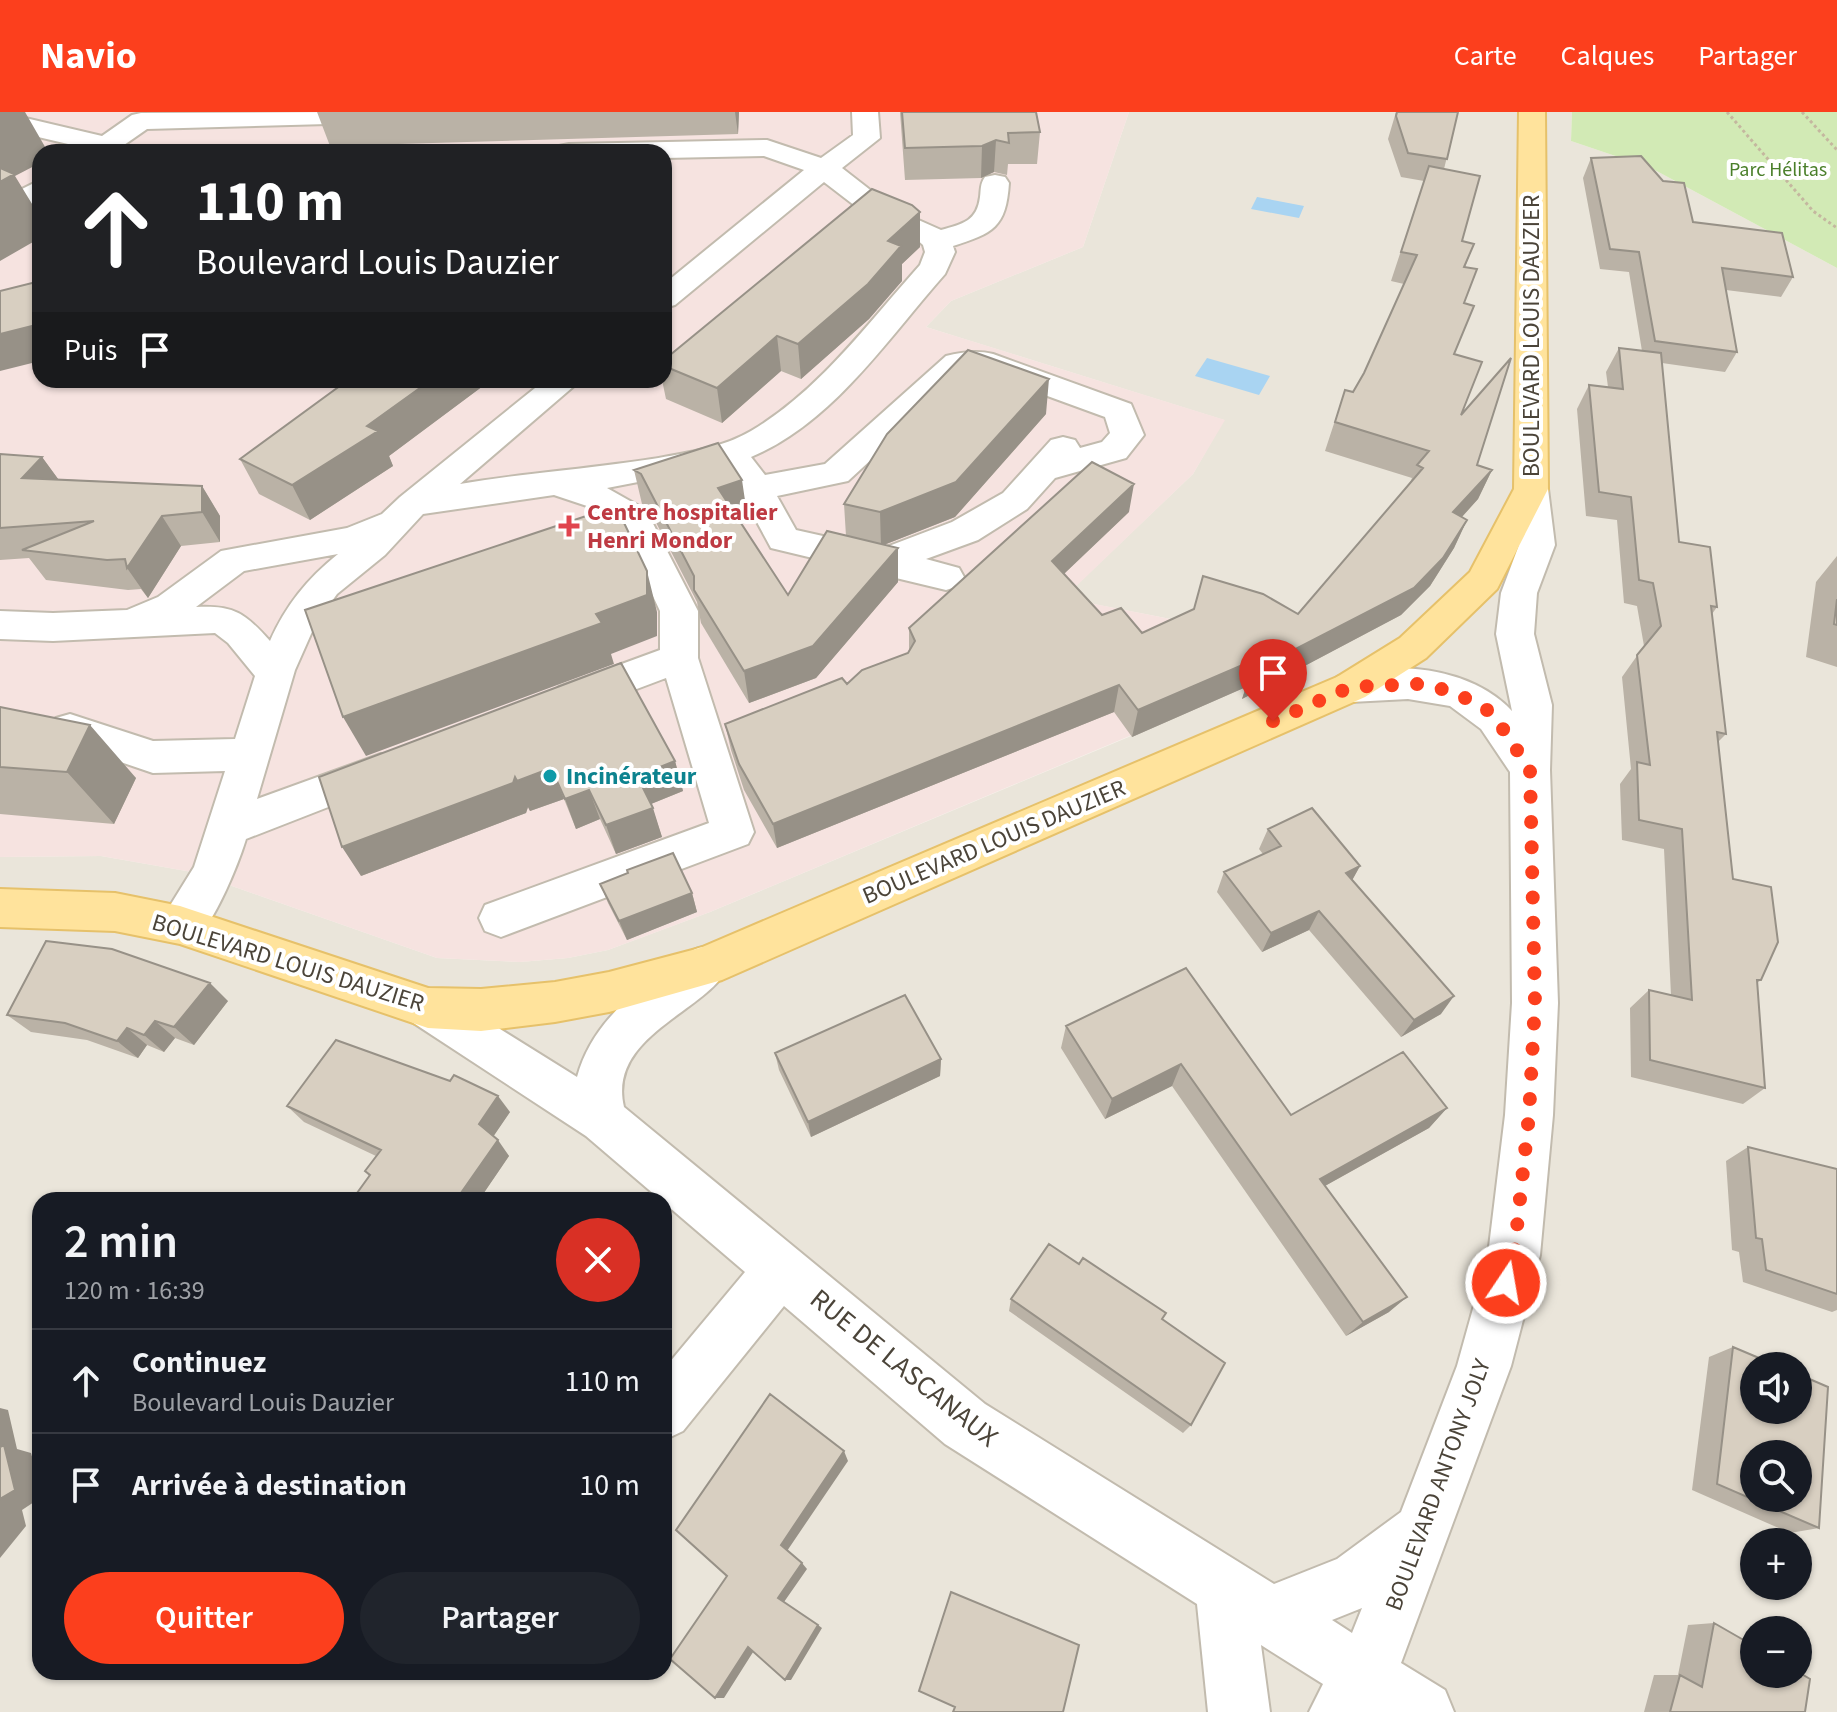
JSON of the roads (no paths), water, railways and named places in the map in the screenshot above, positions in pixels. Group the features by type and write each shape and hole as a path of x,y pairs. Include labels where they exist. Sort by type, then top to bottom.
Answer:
{"main road":[{"name":"BOULEVARD LOUIS DAUZIER","path":"0,908 115,912 180,925 428,1008 481,1010 555,1002 609,992 706,966 1351,687 1413,648 1484,580 1531,489 1532,112"}],"street":[{"path":"672,292 824,168 867,138 865,112"},
{"path":"108,144 147,116 328,116"},
{"path":"2,122 83,144"},
{"path":"132,623 171,606 234,560 355,539 405,512 456,494 560,484 701,462 761,439 806,408 934,268 940,252 937,241 924,231 886,216 824,168 767,148 672,150"},
{"path":"937,241 982,226 994,211 995,183"},
{"path":"0,212 32,193"},
{"path":"756,488 836,473 957,363 982,361 1119,411 1127,435 1114,450 1043,470"},
{"path":"298,620 324,585 372,546 405,512 555,388"},
{"path":"883,562 965,531 1015,501 1075,435"},
{"path":"734,450 784,539 946,577"},
{"path":"501,918 733,832 719,734 679,658 679,611 634,519 605,500 560,484"},
{"name":"BOULEVARD ANTONY JOLY","path":"1353,1694 1422,1532 1484,1366 1514,1255 1529,1115 1535,1003 1530,770 1532,705 1515,634 1519,593 1537,545 1531,489"},
{"path":"180,925 214,873 275,673 311,595 307,578 284,569 260,571 236,581 221,595 216,607 222,619 241,633 275,673"},
{"path":"0,625 53,627 222,619"},
{"path":"533,712 679,658"},
{"path":"1351,687 1419,684 1450,691 1484,707 1497,720 1530,770"},
{"path":"70,729 153,757 249,754"},
{"path":"227,828 417,756"},
{"path":"603,1120 597,1091 615,1043 657,1001 706,966"},
{"name":"RUE DE LASCANAUX","path":"428,1008 603,1120 965,1424 1247,1602 1353,1694 1423,1712"},
{"path":"672,1402 781,1269"},
{"path":"1239,1712 1247,1602 1357,1581 1422,1532"}],"water":[{"path":"1257,197 1304,206 1299,218 1251,209"},
{"path":"1207,358 1270,376 1259,395 1195,376"}],"place":[{"name":"Centre hospitalier Henri Mondor","path":"569,526"},
{"name":"Incinérateur","path":"550,776"}],"park label":[{"name":"Parc Hélitas","path":"1778,170"}]}
